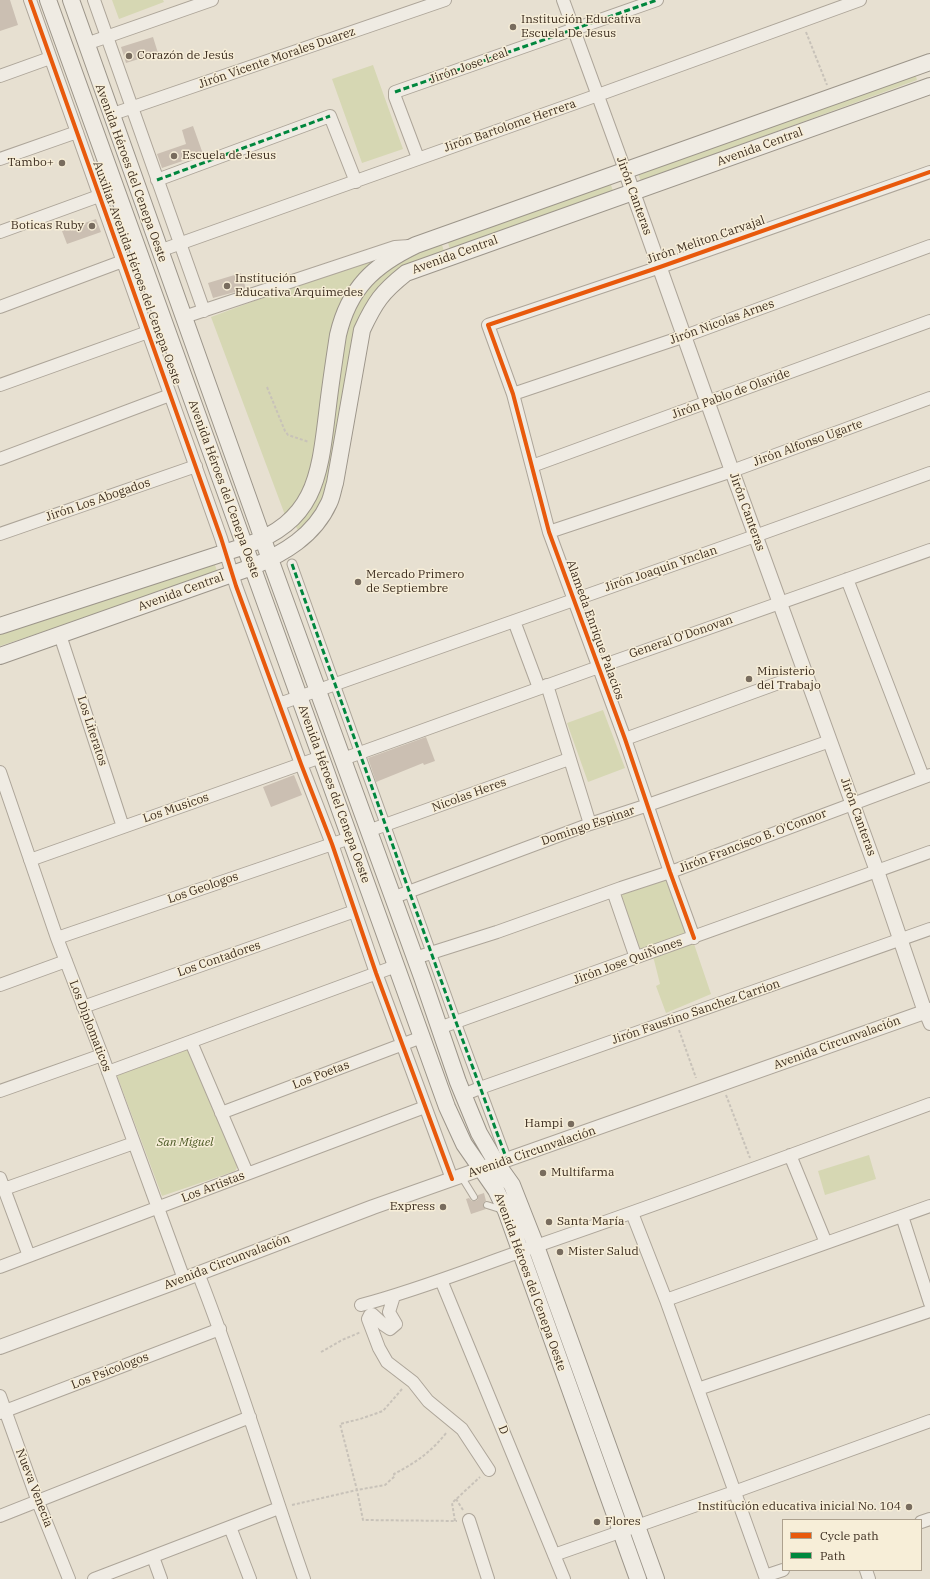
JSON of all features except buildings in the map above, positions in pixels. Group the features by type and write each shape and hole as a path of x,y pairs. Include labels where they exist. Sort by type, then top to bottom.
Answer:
{"main road":[{"name":"Avenida Héroes del Cenepa Oeste","path":"48,0 446,1106 464,1144 496,1190 506,1211 638,1579"},
{"name":"Avenida Héroes del Cenepa Oeste","path":"71,0 110,115 392,898 415,958 463,1095 478,1133 502,1162 512,1185 536,1246 656,1579"},
{"name":"Avenida Central","path":"0,626 263,540 282,528 307,501 316,482 323,446 341,321 360,286 376,269 395,255 416,245 930,62"},
{"name":"Avenida Central","path":"0,656 270,560 287,551 303,538 320,519 330,502 335,482 362,330 372,307 388,288 406,273 930,86"}],"street":[{"name":"Auxiliar Avenida Héroes del Cenepa Oeste","path":"30,0 196,466 226,552 232,574 301,764 332,844 376,973 425,1107 457,1178"},
{"path":"94,0 204,311"},
{"path":"86,44 212,0"},
{"name":"Jirón Vicente Morales Duarez","path":"110,115 132,109 444,0"},
{"name":"Jirón Canteras","path":"563,0 660,267 755,536 878,871 928,1016"},
{"name":"Jirón Jose Leal","path":"418,158 395,97 395,92 657,0"},
{"name":"Jirón Bartolome Herrera","path":"159,251 356,182 418,158 598,95 860,0"},
{"path":"0,76 50,58"},
{"path":"157,180 330,116 356,182"},
{"path":"0,159 77,132"},
{"name":"Jirón Meliton Carvajal","path":"488,325 660,267 930,172"},
{"path":"0,232 99,196"},
{"path":"184,317 395,247 416,245"},
{"name":"Jirón Nicolas Arnes","path":"512,394 684,336 930,246"},
{"path":"0,307 123,261"},
{"name":"Jirón Pablo de Olavide","path":"532,466 930,321"},
{"name":"Alameda Enrique Palacios","path":"488,325 512,394 549,532 625,739 694,938"},
{"path":"0,385 148,332"},
{"path":"0,459 170,395"},
{"name":"Jirón Alfonso Ugarte","path":"549,532 732,471 930,398"},
{"name":"Jirón Los Abogados","path":"0,534 196,466"},
{"name":"Jirón Joaquin Ynclan","path":"279,704 930,473"},
{"name":"General O'Donovan","path":"342,759 930,550"},
{"path":"292,564 480,1088 502,1162"},
{"path":"847,579 926,776"},
{"path":"514,621 543,687 569,759 590,824"},
{"name":"Los Literatos","path":"60,635 123,827"},
{"path":"625,739 806,673"},
{"name":"Domingo Espinar","path":"392,898 590,824 648,806 830,741"},
{"name":"Los Musicos","path":"30,860 321,757"},
{"name":"Nicolas Heres","path":"368,831 569,759"},
{"name":"Los Diplomaticos","path":"0,772 57,938 102,1055 184,1279"},
{"name":"Jirón Francisco B. O'Connor","path":"415,958 498,932 670,872 926,776"},
{"name":"Los Geologos","path":"57,938 350,838"},
{"name":"Jirón Jose QuiÑones","path":"439,1028 694,938 930,852"},
{"path":"612,891 636,958"},
{"name":"Los Contadores","path":"83,1007 355,911"},
{"name":"Jirón Faustino Sanchez Carrion","path":"463,1095 930,929"},
{"path":"0,985 66,961"},
{"path":"108,1072 396,966"},
{"name":"Avenida Circunvalación","path":"0,1347 373,1207 482,1170 722,1084 928,1016"},
{"name":"Los Poetas","path":"221,1113 422,1037"},
{"path":"191,1042 247,1173"},
{"path":"0,1091 102,1055"},
{"path":"361,1305 394,1296 632,1213 930,1104"},
{"name":"Los Artistas","path":"0,1266 425,1107"},
{"path":"29,1256 2,1183 134,1143"},
{"path":"790,1155 826,1243"},
{"path":"666,1300 930,1206"},
{"path":"632,1213 666,1300 765,1578 782,1570"},
{"path":"902,1216 930,1303"},
{"path":"198,1273 220,1329 304,1579"},
{"name":"D","path":"441,1280 564,1579"},
{"path":"394,1296 389,1312 396,1324 390,1329 372,1314 368,1319 379,1348 387,1362 410,1380 428,1401 465,1433 489,1470"},
{"path":"698,1389 930,1311"},
{"name":"Los Psicologos","path":"3,1412 220,1329"},
{"name":"Nueva Venecia","path":"0,1396 3,1412 70,1579"},
{"path":"0,1516 250,1417"},
{"path":"554,1555 930,1421"},
{"path":"94,1579 279,1508"},
{"path":"470,1520 488,1579"},
{"path":"230,1527 250,1579"},
{"path":"154,1557 161,1579"}],"lane":[{"path":"457,1178 474,1197"},
{"path":"488,1205 506,1211"}],"path":[{"path":"802,21 832,97"},
{"path":"267,387 288,435 323,446"},
{"path":"675,1019 701,1092"},
{"path":"722,1084 754,1169"},
{"path":"321,1352 342,1340 371,1327"},
{"path":"410,1380 383,1411 340,1424 363,1520 470,1520"},
{"path":"279,1508 385,1485 395,1476 394,1474 411,1465 434,1448 454,1423"},
{"path":"455,1521 452,1503 489,1470"}],"green space":[{"path":"112,0 163,0 164,2 119,19"},
{"path":"373,65 403,149 362,163 332,79"},
{"path":"914,70 917,80 641,181 637,171"},
{"path":"610,182 613,191 450,249 447,240"},
{"path":"441,242 444,251 401,270 383,284 368,303 328,494 320,511 300,533 294,524 305,514 348,323 357,306 380,274 405,256"},
{"path":"386,252 354,288 308,484 296,505 285,515 211,317"},
{"path":"214,562 218,574 0,646 0,634"},
{"path":"603,710 625,768 588,782 567,723"},
{"path":"669,874 690,935 640,953 618,891"},
{"path":"693,941 711,994 666,1013 656,986 660,984 653,956"},
{"name":"San Miguel","path":"188,1048 238,1166 235,1171 162,1196 116,1073"},
{"path":"869,1155 876,1179 825,1195 818,1171"}],"marked path":[{"path":"395,92 657,0"},
{"path":"157,180 330,116"},
{"path":"292,564 507,1160"}],"cycle path":[{"path":"30,0 221,538 236,586 332,844 376,973 452,1179"},
{"path":"694,938 625,739 549,532 513,394 488,325 660,267 930,172"}],"place":[{"name":"Institución Educativa Escuela De Jesus","path":"513,27"},
{"name":"Corazón de Jesús","path":"129,56"},
{"name":"Escuela de Jesus","path":"174,156"},
{"name":"Tambo+","path":"62,163"},
{"name":"Boticas Ruby","path":"92,226"},
{"name":"Institución Educativa Arquimedes","path":"227,286"},
{"name":"Mercado Primero de Septiembre","path":"358,582"},
{"name":"Ministerio del Trabajo","path":"749,679"},
{"name":"Hampi","path":"571,1124"},
{"name":"Multifarma","path":"543,1173"},
{"name":"Express","path":"443,1207"},
{"name":"Santa María","path":"549,1222"},
{"name":"Mister Salud","path":"560,1252"},
{"name":"Institución educativa inicial No. 104","path":"909,1507"},
{"name":"Flores","path":"597,1522"}]}
